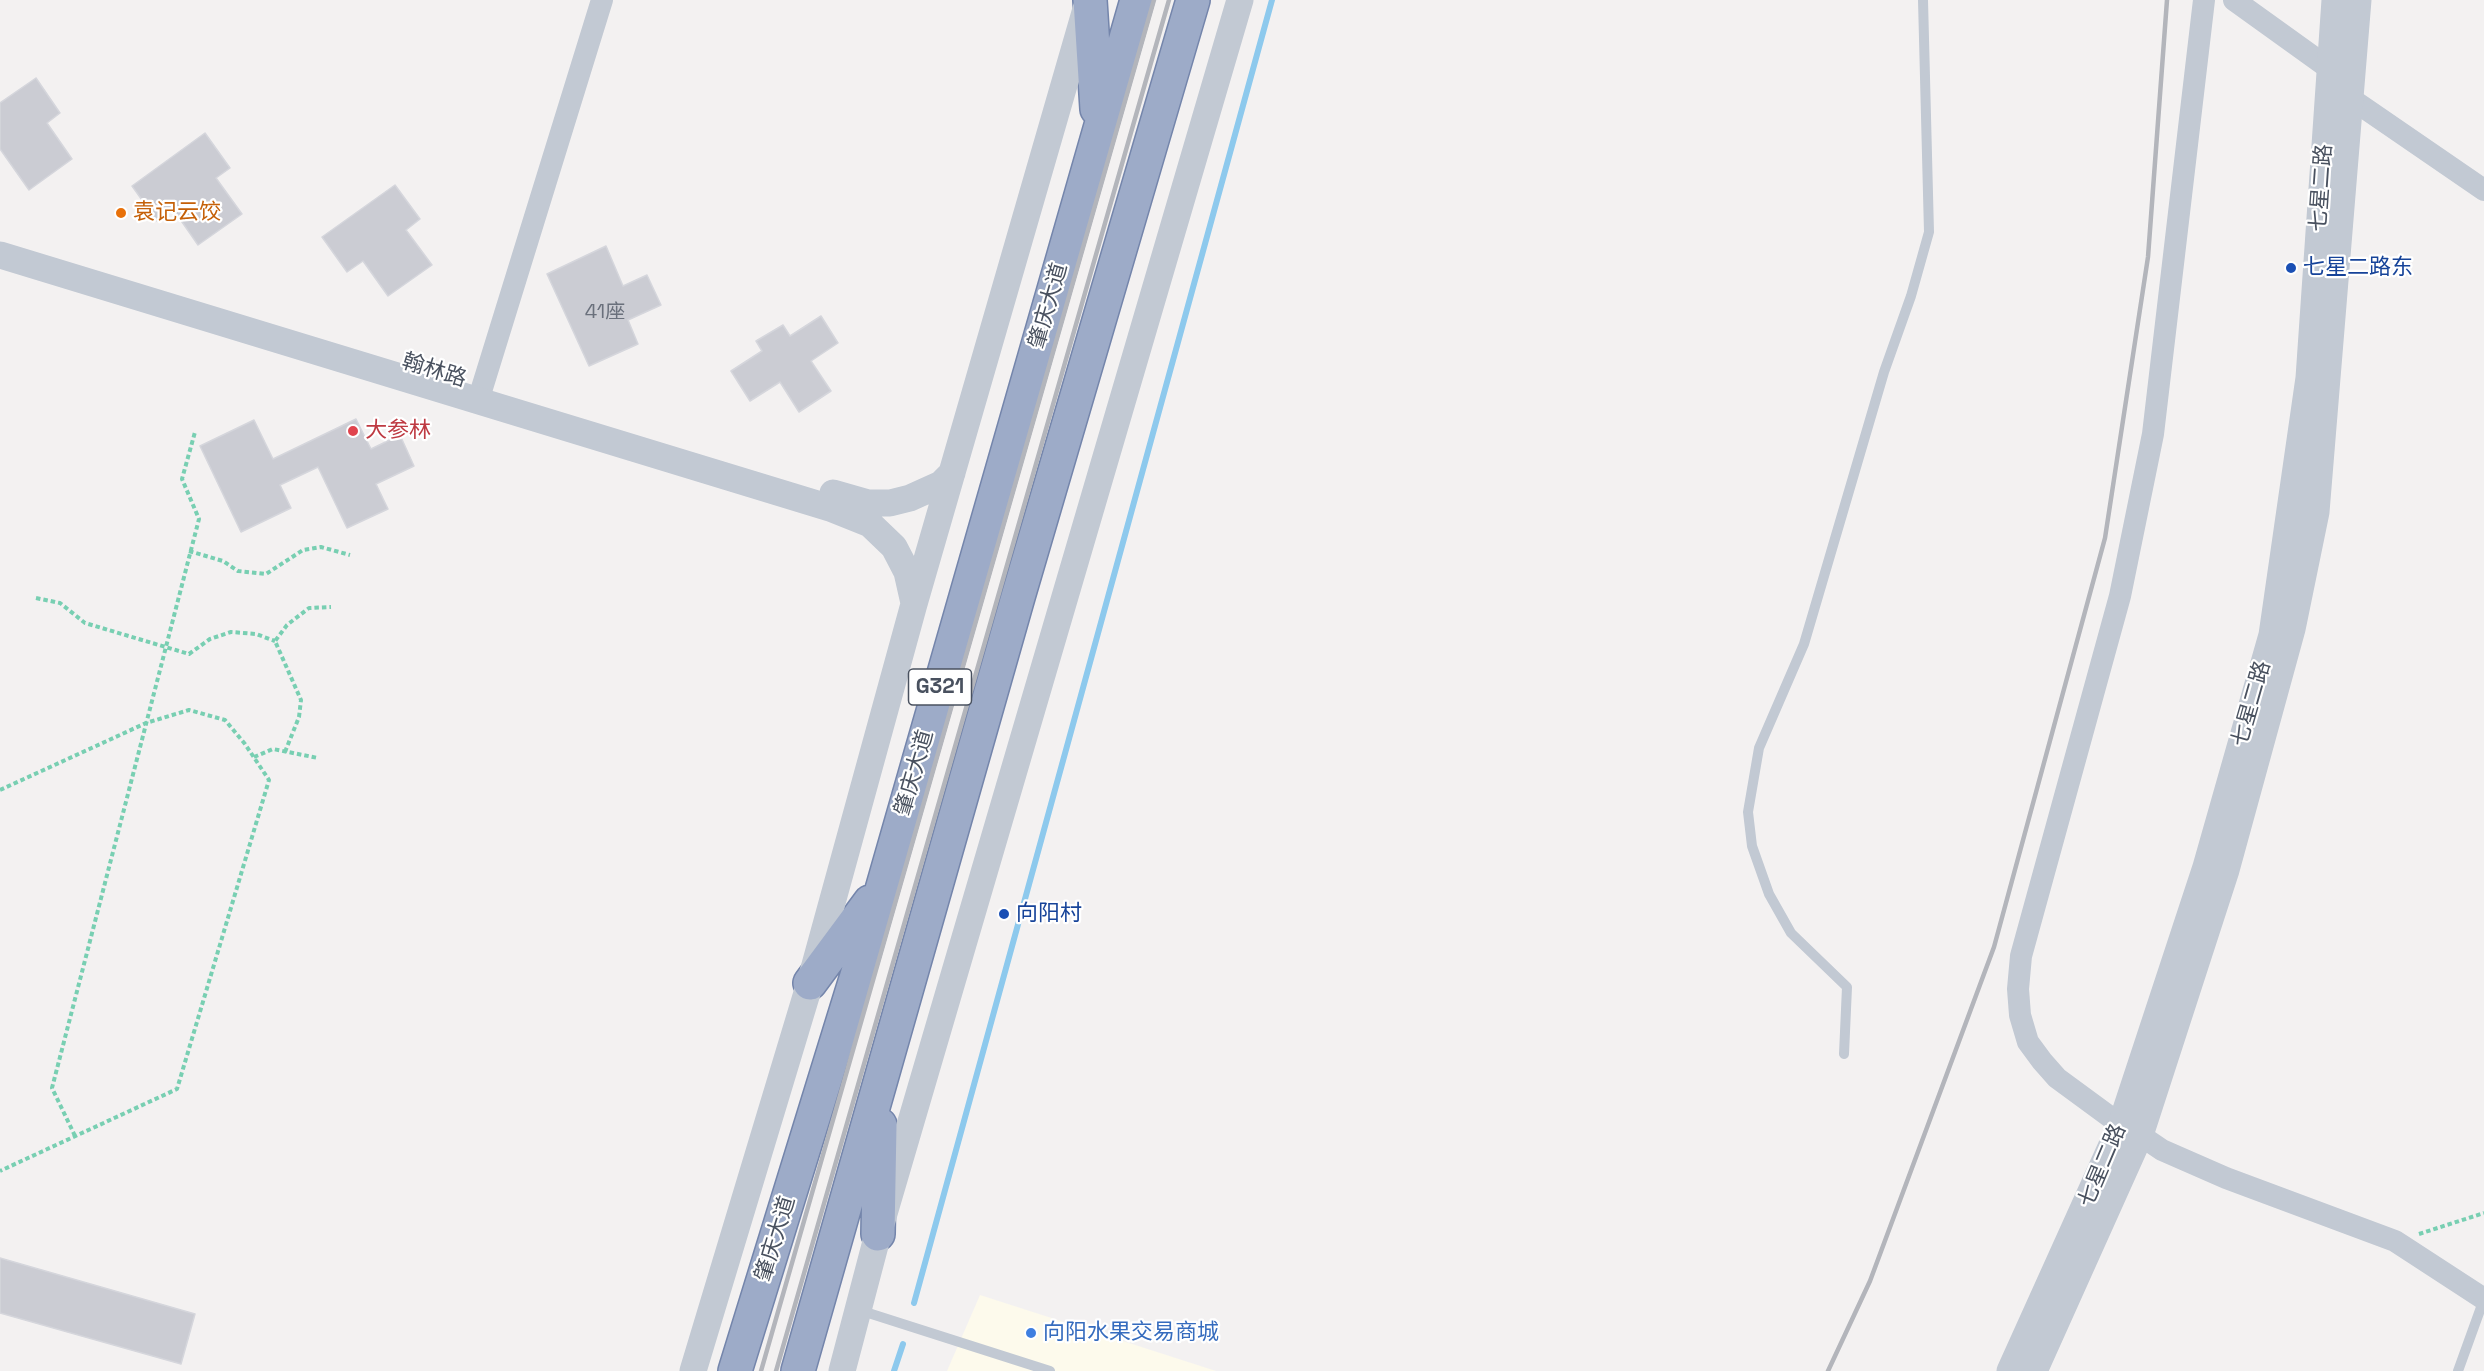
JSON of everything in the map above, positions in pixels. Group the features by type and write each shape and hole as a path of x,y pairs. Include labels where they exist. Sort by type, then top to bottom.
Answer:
{"highway":[{"path":"1089,0 1099,132"},
{"name":"肇庆大道","path":"735,1371 884,884 1137,0"},
{"name":"G321","path":"798,1371 1022,585 1193,0"},
{"path":"810,983 884,884"},
{"path":"878,1234 881,1079"}],"street":[{"path":"480,393 602,0"},
{"path":"693,1371 810,983 951,473 1089,0"},
{"path":"842,1371 878,1234 1240,0"},
{"path":"2204,0 2153,434 2120,596 2021,956 2018,989 2020,1015 2028,1042 2057,1078 2162,1150 2226,1178 2395,1241 2484,1299"},
{"path":"2234,0 2330,69"},
{"name":"七星二路","path":"2010,1371 2131,1130 2272,635 2309,378 2335,0"},
{"name":"七星二路","path":"2034,1371 2131,1130 2226,870 2292,630 2316,512 2358,0"},
{"path":"2350,98 2484,189"},
{"name":"翰林路","path":"0,238 480,393 860,510"},
{"name":"翰林路","path":"0,255 480,393"},
{"path":"914,604 907,572 894,547 870,524 860,510 910,498 941,484 951,473"}],"lane":[{"path":"1844,1054 1846,987 1791,933 1769,894 1752,846 1748,812 1759,748 1804,644 1884,372 1911,296 1929,231 1923,0"},
{"path":"2458,1371 2484,1299"},
{"path":"858,1309 1050,1371"}],"path":[{"path":"75,1136 52,1088 199,519 182,479 195,432"},
{"path":"189,551 223,561 238,571 266,574 303,550 321,547 350,555"},
{"path":"36,598 60,603 85,623 189,654 210,639 231,632 256,634 274,641 302,700 299,717 285,752"},
{"path":"274,641 287,625 309,608 331,607"},
{"path":"0,790 146,723 189,710 225,720 254,757 268,780 177,1089 0,1171"},
{"path":"254,757 273,749 318,758"},
{"path":"2395,1241 2484,1214"}],"shaded area":[{"name":"向阳水果交易商城","path":"980,1295 1216,1371 947,1371"}],"building":[{"path":"36,78 60,113 47,123 72,159 29,190 0,149 0,103"},
{"path":"205,133 230,168 216,178 242,214 198,245 173,209 157,221 132,186"},
{"path":"395,185 420,219 406,230 432,265 388,296 363,261 347,272 322,237"},
{"path":"606,246 623,286 647,275 661,305 628,320 638,344 589,366 547,274"},
{"path":"821,316 838,343 811,361 831,391 799,412 780,382 750,401 731,371 762,351 756,341 783,325 790,336"},
{"path":"356,419 371,449 400,435 414,466 376,484 388,509 347,528 318,467 280,485 291,508 241,532 200,446 254,420 273,459"},
{"path":"0,1258 195,1314 181,1364 0,1313"}],"waterway":[{"path":"914,1303 1272,0"},
{"path":"894,1371 903,1344"}],"railway":[{"path":"761,1371 1154,0"},
{"path":"776,1371 1169,0"},
{"path":"1828,1371 1870,1281 1994,947 2105,538 2148,257 2167,0"}],"place":[{"name":"袁记云饺","path":"121,213"},
{"name":"七星二路东","path":"2291,268"},
{"name":"大参林","path":"353,431"},
{"name":"向阳村","path":"1004,914"},
{"name":"向阳水果交易商城","path":"1031,1333"}]}
